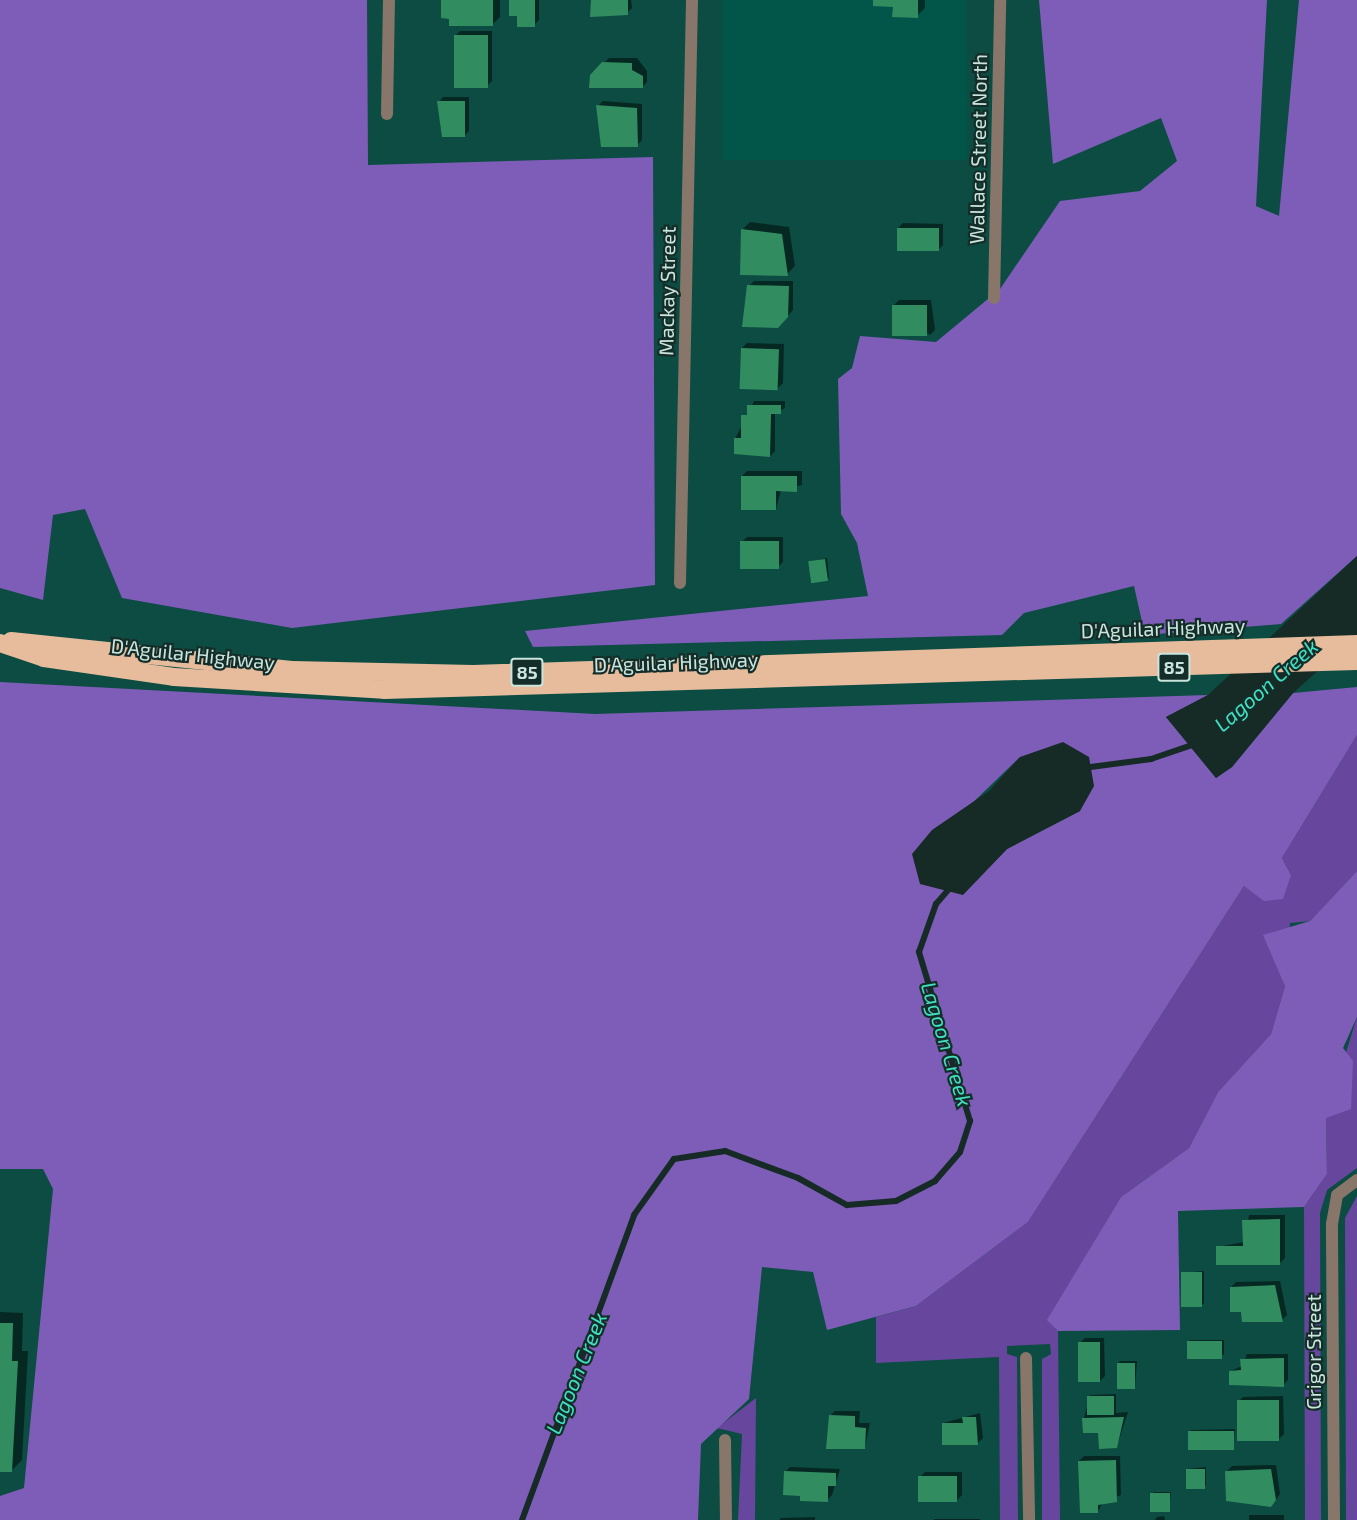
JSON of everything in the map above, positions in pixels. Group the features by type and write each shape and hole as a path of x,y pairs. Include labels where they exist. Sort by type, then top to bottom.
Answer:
{"highway":[{"name":"D'Aguilar Highway","path":"0,641 292,670 381,673 1357,644"},
{"name":"D'Aguilar Highway","path":"0,641 44,658 174,677 384,690 1357,660"}],"street":[{"path":"387,114 389,0"},
{"name":"Mackay Street","path":"680,583 692,0"},
{"name":"Wallace Street North","path":"994,298 1000,0"},
{"name":"Grigor Street","path":"1334,1520 1332,1224 1343,1188 1357,1179"},
{"path":"1026,1358 1029,1520"},
{"path":"725,1440 726,1520"}],"shaded area":[{"path":"0,0 367,0 368,165 653,157 655,585 292,628 122,598 85,509 53,515 43,600 0,588"},
{"path":"723,0 967,0 967,160 723,160"},
{"path":"1039,0 1267,0 1256,206 1279,216 1299,0 1357,0 1357,556 1281,624 1145,635 1134,586 1024,613 1002,635 533,647 525,631 868,596 857,543 841,514 838,379 852,368 860,336 936,342 1000,289 1060,201 1140,191 1177,161 1161,118 1053,164"},
{"path":"0,682 595,714 1208,695 1166,717 1216,778 1232,767 1293,693 1357,687 1357,735 1282,858 1291,875 1283,899 1264,901 1244,886 1028,1222 916,1306 827,1330 813,1272 762,1267 749,1399 701,1444 698,1520 0,1520 0,1496 24,1488 53,1189 43,1169 0,1169","holes":["1020,757 1080,811 1007,849 962,895 963,812"]},
{"path":"1357,735 1357,871 1310,921 1290,923 1285,986 1271,1034 1218,1092 1189,1148 1121,1197 1048,1320 1058,1331 1060,1520 1042,1520 1042,1359 1051,1354 1050,1344 1007,1346 1007,1354 1017,1357 1018,1520 1000,1520 999,1357 876,1363 876,1317 916,1306 1028,1222 1244,886 1291,875 1282,858"},
{"path":"1357,871 1357,1017 1343,1048 1353,1061 1351,1109 1326,1118 1327,1174 1304,1207 1178,1211 1180,1330 1058,1331 1047,1320 1121,1197 1189,1148 1218,1092 1271,1034 1285,986 1263,935 1310,921"},
{"path":"1357,1017 1357,1168 1327,1190 1320,1213 1321,1520 1305,1520 1304,1207 1327,1174 1326,1117"},
{"path":"1357,1196 1357,1520 1346,1520 1345,1218"},
{"path":"756,1398 755,1520 738,1520 742,1434 717,1428"}],"water":[{"path":"1357,556 1357,636 1293,693 1232,767 1216,778 1166,717 1208,695"},
{"path":"1063,742 1089,757 1094,786 1080,811 1007,849 963,895 920,884 912,854 932,830 989,791 1020,757"}],"building":[{"path":"441,0 493,0 493,26 449,26 449,19 441,18"},
{"path":"509,0 535,0 535,27 517,27 517,16 509,16"},
{"path":"591,0 628,0 628,15 590,17"},
{"path":"873,0 918,0 918,18 892,17 893,7 873,6"},
{"path":"454,35 488,35 488,88 454,88"},
{"path":"602,62 632,63 632,70 643,76 643,88 589,88 590,75"},
{"path":"437,101 465,101 465,137 442,137"},
{"path":"596,105 637,108 638,147 601,147"},
{"path":"897,228 939,228 939,251 897,251"},
{"path":"741,229 782,234 788,276 740,275"},
{"path":"747,285 789,286 788,317 778,328 742,327"},
{"path":"892,305 927,305 927,336 892,336"},
{"path":"741,348 779,349 778,390 740,389"},
{"path":"747,405 781,405 781,414 771,414 770,457 734,454 734,438 741,438 741,415 747,415"},
{"path":"741,476 797,476 797,492 776,491 776,510 741,510"},
{"path":"740,541 779,541 779,569 740,569"},
{"path":"825,559 828,581 811,583 808,561"},
{"path":"1280,1219 1280,1265 1216,1265 1216,1246 1243,1246 1242,1220"},
{"path":"1181,1272 1202,1272 1202,1307 1181,1307"},
{"path":"1275,1285 1283,1322 1242,1322 1241,1312 1230,1312 1230,1287"},
{"path":"0,1323 13,1323 12,1361 18,1361 12,1472 0,1472"},
{"path":"1187,1341 1222,1341 1222,1359 1187,1359"},
{"path":"1078,1342 1100,1342 1100,1382 1078,1382"},
{"path":"1284,1358 1284,1387 1229,1385 1229,1371 1241,1370 1240,1359"},
{"path":"1117,1363 1135,1363 1135,1389 1117,1389"},
{"path":"1087,1396 1114,1396 1114,1415 1087,1415"},
{"path":"1237,1400 1279,1400 1279,1441 1237,1441"},
{"path":"829,1415 855,1416 855,1427 866,1428 865,1449 826,1449"},
{"path":"962,1417 976,1417 978,1445 942,1445 942,1423 963,1423"},
{"path":"1124,1417 1117,1448 1099,1449 1098,1433 1083,1433 1082,1418"},
{"path":"1188,1431 1234,1431 1234,1450 1188,1450"},
{"path":"1116,1460 1117,1502 1098,1505 1098,1513 1080,1513 1078,1461"},
{"path":"1186,1469 1205,1469 1205,1489 1186,1489"},
{"path":"1271,1469 1276,1500 1271,1507 1226,1501 1225,1471"},
{"path":"784,1471 836,1473 836,1486 828,1486 828,1502 800,1501 800,1496 783,1495"},
{"path":"918,1476 957,1476 957,1502 918,1502"},
{"path":"1150,1493 1170,1493 1170,1512 1150,1512"}],"waterway":[{"name":"Lagoon Creek","path":"1083,768 1151,759 1198,743"},
{"name":"Lagoon Creek","path":"522,1520 634,1215 674,1159 725,1151 798,1178 847,1205 896,1201 935,1181 960,1152 970,1121 919,952 936,904 950,888"}]}
